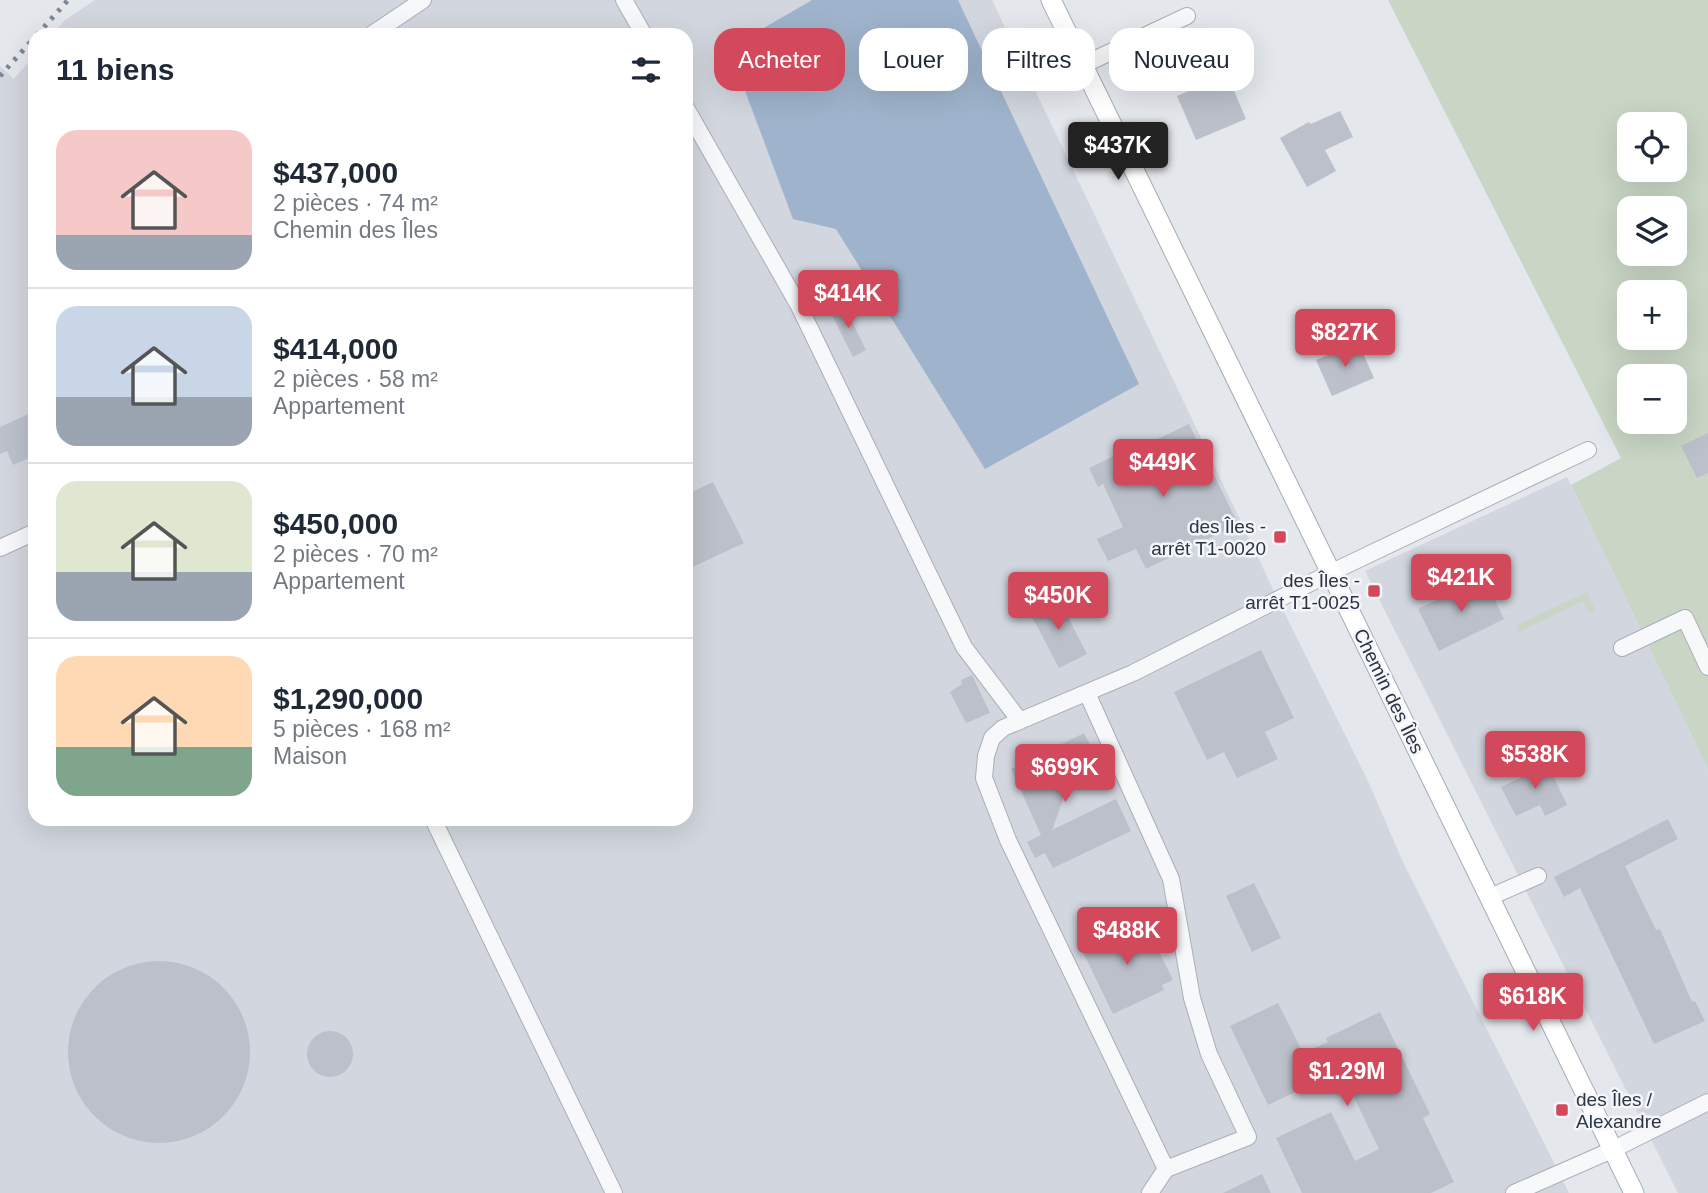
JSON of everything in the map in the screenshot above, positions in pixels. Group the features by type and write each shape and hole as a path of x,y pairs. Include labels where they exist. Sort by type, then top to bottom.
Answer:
{"main road":[{"name":"Chemin des Îles","path":"1051,0 1065,28"},
{"name":"Chemin des Îles","path":"1095,89 1634,1193"}],"lane":[{"path":"381,28 423,0"},
{"path":"624,0 640,28"},
{"path":"1095,59 1187,16"},
{"path":"693,120 799,306 964,647 1020,721"},
{"path":"1166,1170 1008,840 984,778 986,756 992,738 1003,728 1133,673 1332,572 1588,450"},
{"path":"0,548 28,535"},
{"path":"1622,648 1685,618 1708,667"},
{"path":"1087,693 1171,879 1192,998 1209,1054 1248,1137 1166,1170 1150,1193"},
{"path":"436,826 614,1193"},
{"path":"1490,897 1538,876"},
{"path":"1514,1193 1612,1150 1708,1102"}],"shaded area":[{"path":"95,0 992,0 1005,28 982,28 982,91 1035,91 1283,610 1367,779 1403,862 1569,1193 0,1193 0,66 14,79 28,62 28,826 693,826 693,28 58,28 65,20"},
{"path":"1567,477 1708,769 1708,1193 1678,1193 1365,571"}],"green space":[{"path":"1388,0 1708,0 1708,769 1571,485 1621,458"},
{"path":"1587,592 1594,608 1593,612 1588,611 1583,601 1519,632 1517,625"}],"water":[{"path":"812,0 958,0 982,51 982,91 1001,91 1139,384 985,469 836,229 793,219 745,91 845,91 845,28 764,28"}],"building":[{"path":"1188,91 1234,91 1246,119 1196,140 1177,96"},
{"path":"1340,111 1353,137 1325,150 1336,171 1307,187 1280,138 1309,122 1311,124"},
{"path":"843,304 866,350 853,357 830,311"},
{"path":"1357,340 1374,378 1332,396 1316,360 1346,348 1344,345"},
{"path":"28,414 28,458 13,465 7,451 0,454 0,427"},
{"path":"1189,424 1238,524 1146,569 1136,549 1108,561 1097,539 1123,527 1103,484 1098,487 1089,468"},
{"path":"1708,433 1708,473 1697,478 1681,446"},
{"path":"713,482 744,543 693,567 693,492"},
{"path":"1484,577 1504,619 1439,651 1418,609"},
{"path":"1057,596 1087,654 1059,668 1029,611"},
{"path":"1261,650 1294,718 1265,732 1278,759 1237,778 1224,752 1207,760 1174,692"},
{"path":"972,675 990,713 966,723 950,692 962,684 961,680"},
{"path":"1084,733 1095,755 1084,761 1089,770 1063,783 1069,794 1064,797 1052,830 1116,799 1131,831 1053,868 1045,853 1035,858 1027,842 1041,835 1011,769"},
{"path":"1546,760 1567,805 1545,816 1540,805 1516,816 1501,787 1524,776 1521,772"},
{"path":"1668,819 1678,839 1625,866 1656,930 1660,929 1692,1002 1695,1001 1705,1021 1654,1044 1580,888 1564,897 1554,877"},
{"path":"1254,883 1281,938 1252,952 1226,896"},
{"path":"1133,923 1135,928 1145,923 1173,980 1162,985 1164,990 1113,1014 1081,948"},
{"path":"159,961 177,962 194,968 224,987 243,1017 249,1034 249,1070 243,1087 224,1117 194,1136 177,1142 159,1143 141,1142 124,1136 94,1117 75,1087 69,1070 68,1052 69,1034 75,1017 94,987 124,968 141,962"},
{"path":"1278,1003 1303,1053 1328,1042 1326,1038 1380,1012 1430,1114 1423,1118 1454,1182 1431,1193 1302,1193 1276,1138 1331,1112 1355,1161 1379,1149 1337,1062 1313,1073 1317,1082 1268,1105 1230,1026"},
{"path":"330,1031 346,1038 353,1054 346,1070 330,1077 314,1070 307,1054 314,1038"},
{"path":"1262,1174 1271,1193 1223,1193"}],"railway":[{"path":"43,28 68,0"},
{"path":"0,76 28,45"}],"place":[{"name":"des Îles - arrêt T1-0020","path":"1280,537"},
{"name":"des Îles - arrêt T1-0025","path":"1374,591"},
{"name":"des Îles / Alexandre","path":"1562,1110"}]}
